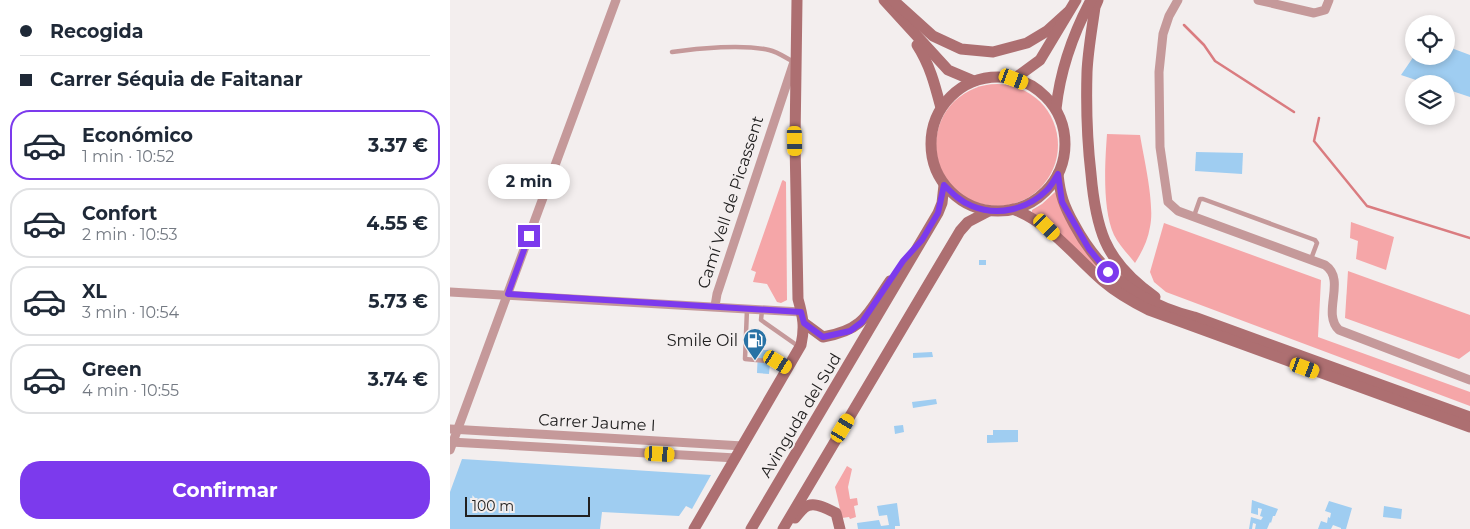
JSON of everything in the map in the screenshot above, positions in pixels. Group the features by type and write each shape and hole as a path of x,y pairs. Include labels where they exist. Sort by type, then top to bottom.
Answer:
{"main road":[{"name":"Camí Vell de Picassent","path":"797,0 795,113 798,299 803,317 800,346"},
{"path":"884,0 948,70 974,81"},
{"path":"893,0 933,36 960,49 993,52 1028,43 1047,31 1068,12"},
{"path":"1014,79 1040,60 1076,0"},
{"path":"1056,109 1058,88 1076,29 1091,0"},
{"path":"1098,0 1095,7 1087,70 1088,145 1098,221 1105,242 1126,273 1154,297 1194,317"},
{"path":"906,26 924,56 934,79 941,108"},
{"path":"994,77 1014,79 1031,85 1045,96 1056,109 1064,130 1065,152 1058,174 1048,189 1034,201 1013,209 989,211 972,206 957,198 944,185 934,167 930,147 932,127 941,108 955,92 974,81 994,77"},
{"path":"1058,174 1062,202 1089,249 1108,272 1133,292 1175,312 1194,317 1470,417"},
{"name":"Avinguda del Sud","path":"751,529 938,213 944,185"},
{"path":"1013,209 1027,214 1047,227 1105,283 1149,310 1470,427"},
{"path":"783,528 960,231 968,222 989,211"},
{"path":"694,529 800,346 823,337 850,331 862,322 903,261 922,240"},
{"path":"803,317 823,337"},
{"path":"783,528 808,506 816,505 836,513 840,529"}],"street":[{"path":"451,444 454,429 508,294 616,0"},
{"path":"1178,0 1166,24 1161,49 1158,99 1160,147 1168,202 1173,208 1328,266 1334,277 1333,319 1339,330 1470,380"},
{"path":"1258,0 1314,13 1325,10 1330,0"},
{"name":"Camí Vell de Picassent","path":"715,306 717,294 795,58"},
{"name":"Camí Vell de Picassent","path":"778,109 795,113"},
{"path":"450,292 748,308 803,317"},
{"name":"Carrer Jaume I","path":"454,429 743,446"},
{"name":"Carrer Jaume I","path":"451,444 736,458"}],"lane":[{"path":"672,52 701,48 760,48 795,58"},
{"path":"1194,216 1200,199 1315,240 1317,243 1312,260"},
{"path":"748,308 745,359 778,362 788,368"},
{"path":"762,309 762,320 800,346"}],"shaded area":[{"path":"997,84 1009,85 1020,89 1031,94 1040,102 1048,111 1053,122 1057,133 1057,157 1053,168 1048,179 1040,188 1031,196 1020,201 1009,205 997,206 985,205 974,201 963,196 954,188 946,179 941,168 937,157 936,145 937,133 941,122 946,111 954,102 963,94 974,89 985,85"},
{"path":"1107,134 1140,135 1148,182 1151,218 1146,241 1135,263 1116,239 1110,224 1105,185"},
{"path":"783,180 786,182 787,300 781,303 777,302 767,284 753,282 756,272 751,270"},
{"path":"1055,192 1118,286 1032,212 1032,210"},
{"path":"1351,222 1394,237 1386,270 1356,259 1358,241 1350,238"},
{"path":"1164,223 1321,280 1318,337 1470,392 1470,406 1166,292 1154,282 1150,272"},
{"path":"1348,271 1470,315 1470,351 1459,359 1345,318"},
{"path":"847,466 852,469 848,487 850,499 857,498 858,505 854,506 856,517 850,519 849,517 842,518 835,487"}],"building":[{"path":"1455,49 1470,55 1470,97 1455,92 1455,75 1401,75 1408,65 1455,65"},
{"path":"1196,152 1243,153 1242,174 1195,171"},
{"path":"979,260 986,260 986,265 979,265"},
{"path":"758,350 771,350 769,374 757,373"},
{"path":"932,352 933,357 913,358 913,353"},
{"path":"936,399 937,404 913,408 912,402"},
{"path":"903,425 904,432 895,434 894,426"},
{"path":"993,430 1018,430 1018,442 987,443 987,435 993,435"},
{"path":"462,459 711,475 692,509 686,506 679,516 602,512 600,529 450,529 450,492"},
{"path":"1252,500 1278,509 1267,529 1255,529 1256,524 1253,523 1252,529 1249,529 1251,517 1261,520 1263,517 1260,516 1262,509 1258,508 1258,515 1251,513"},
{"path":"1329,501 1352,508 1346,529 1333,525 1331,529 1318,529 1321,521 1327,523 1328,517 1330,518 1331,513 1325,511"},
{"path":"897,503 900,526 895,526 895,529 858,529 857,523 879,520 881,526 889,525 887,515 879,516 877,506"},
{"path":"1384,506 1402,509 1401,519 1383,517"}],"waterway":[{"path":"1184,25 1204,45 1215,61 1294,112"},
{"path":"1319,118 1314,141 1367,206 1470,238"}],"place":[{"name":"Smile Oil","path":"755,361"}],"route":[{"path":"529,236 508,294 801,312 804,323 823,337 834,336 850,331 862,322 903,261 922,240 938,213 942,202 944,185 957,198 972,206 989,211 1004,211 1034,201 1048,189 1058,174 1062,202 1081,238 1108,272"}]}
